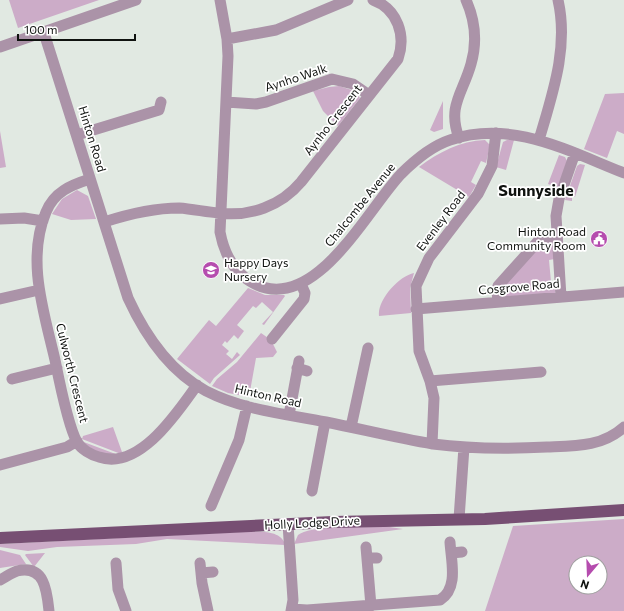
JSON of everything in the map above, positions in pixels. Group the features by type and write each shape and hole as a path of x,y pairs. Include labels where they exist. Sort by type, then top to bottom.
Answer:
{"main road":[{"name":"Holly Lodge Drive","path":"0,538 374,520 458,519 624,510"}],"street":[{"path":"0,47 136,0"},
{"name":"Chalcombe Avenue","path":"220,0 227,39 226,102 220,232 224,250 231,263 244,278 255,284 269,288 286,289 301,284 319,273 333,259 395,181 412,164 441,144 459,138 496,133 517,134 575,153 624,173"},
{"path":"227,39 276,30 348,0"},
{"name":"Aynho Crescent","path":"104,222 142,211 167,208 192,209 220,214 251,212 273,204 286,197 301,182 398,59 401,41 400,30 393,15 383,5 373,0"},
{"path":"459,138 454,121 454,107 472,62 474,43 473,20 466,0"},
{"path":"539,140 555,83 560,57 561,19 558,0"},
{"name":"Hinton Road","path":"44,32 128,298 138,319 164,356 197,385 225,400 247,406 432,444 510,449 588,444 611,437 624,427"},
{"name":"Aynho Walk","path":"226,102 256,104 266,102 332,79 342,80 353,84 369,95"},
{"path":"77,136 159,110 161,102"},
{"name":"Evenley Road","path":"432,444 435,407 430,381 419,351 415,289 421,271 435,248 468,209 478,194 492,166 496,133"},
{"path":"561,297 556,236 558,207 575,153"},
{"name":"Culworth Crescent","path":"90,179 72,185 58,194 48,207 43,221 37,262 39,290 56,368 77,441 88,452 103,459 117,460 131,455 160,431 197,385"},
{"path":"0,218 24,218 43,221"},
{"path":"498,302 497,288 503,281 541,238 556,236"},
{"path":"272,339 304,299 305,293 301,284"},
{"path":"0,299 39,290"},
{"name":"Cosgrove Road","path":"416,309 624,292"},
{"path":"351,427 368,348"},
{"path":"289,415 301,367"},
{"path":"12,379 56,368"},
{"path":"430,381 541,372"},
{"path":"211,506 221,472 238,440 247,406"},
{"path":"312,491 325,422"},
{"path":"0,465 67,447 77,441"},
{"path":"458,519 464,447"},
{"path":"288,524 291,610 434,602 444,598 451,589 454,549"},
{"path":"366,547 372,558 371,606"},
{"path":"119,567 118,589 126,611"},
{"path":"208,611 200,568 214,572"},
{"path":"0,580 17,571 23,570 36,574 45,584 49,611"}],"shaded area":[{"path":"9,0 99,0 18,28"},
{"path":"339,86 355,91 360,98 338,126 323,111 313,91"},
{"path":"624,93 624,134 617,131 607,158 584,149 605,94"},
{"path":"443,101 443,129 434,132 430,130"},
{"path":"0,131 6,167 0,168"},
{"path":"485,140 490,145 486,163 481,161 471,182 476,185 469,197 419,167 450,148"},
{"path":"507,140 514,140 506,170 496,167 503,142"},
{"path":"559,155 565,157 567,161 558,188 548,184"},
{"path":"580,164 585,165 575,197 572,197 572,201 565,200 577,166"},
{"path":"77,190 88,196 96,219 71,220 52,214 62,199"},
{"path":"549,240 553,243 555,259 549,260 551,282 557,282 555,293 502,297 500,289 542,242"},
{"path":"414,273 410,288 411,313 379,316 379,310 385,296 402,279"},
{"path":"248,288 265,295 285,296 264,325 262,324 273,312 262,302 256,308 253,306 237,325 244,331 238,339 234,335 227,343 225,341 222,345 229,351 226,354 232,359 237,352 240,355 214,378 210,384 177,359 209,320 216,326"},
{"path":"261,333 271,340 277,352 273,357 256,358 249,397 228,393 212,386 217,379 237,362"},
{"path":"113,427 122,452 121,454 82,439 83,436"},
{"path":"81,441 121,456 101,455"},
{"path":"624,519 624,611 485,611 513,526"},
{"path":"376,525 403,529 294,544 298,535 304,532 323,528"},
{"path":"238,532 272,533 283,540 285,545 167,539 136,544 57,547 28,551 0,547 0,544"},
{"path":"0,550 20,555 26,564 0,568"},
{"path":"45,553 34,567 25,555 26,554"}],"place":[{"name":"Hinton Road Community Room","path":"599,239"},
{"name":"Happy Days Nursery","path":"211,270"}],"district":[{"name":"Sunnyside","path":"536,190"}]}
